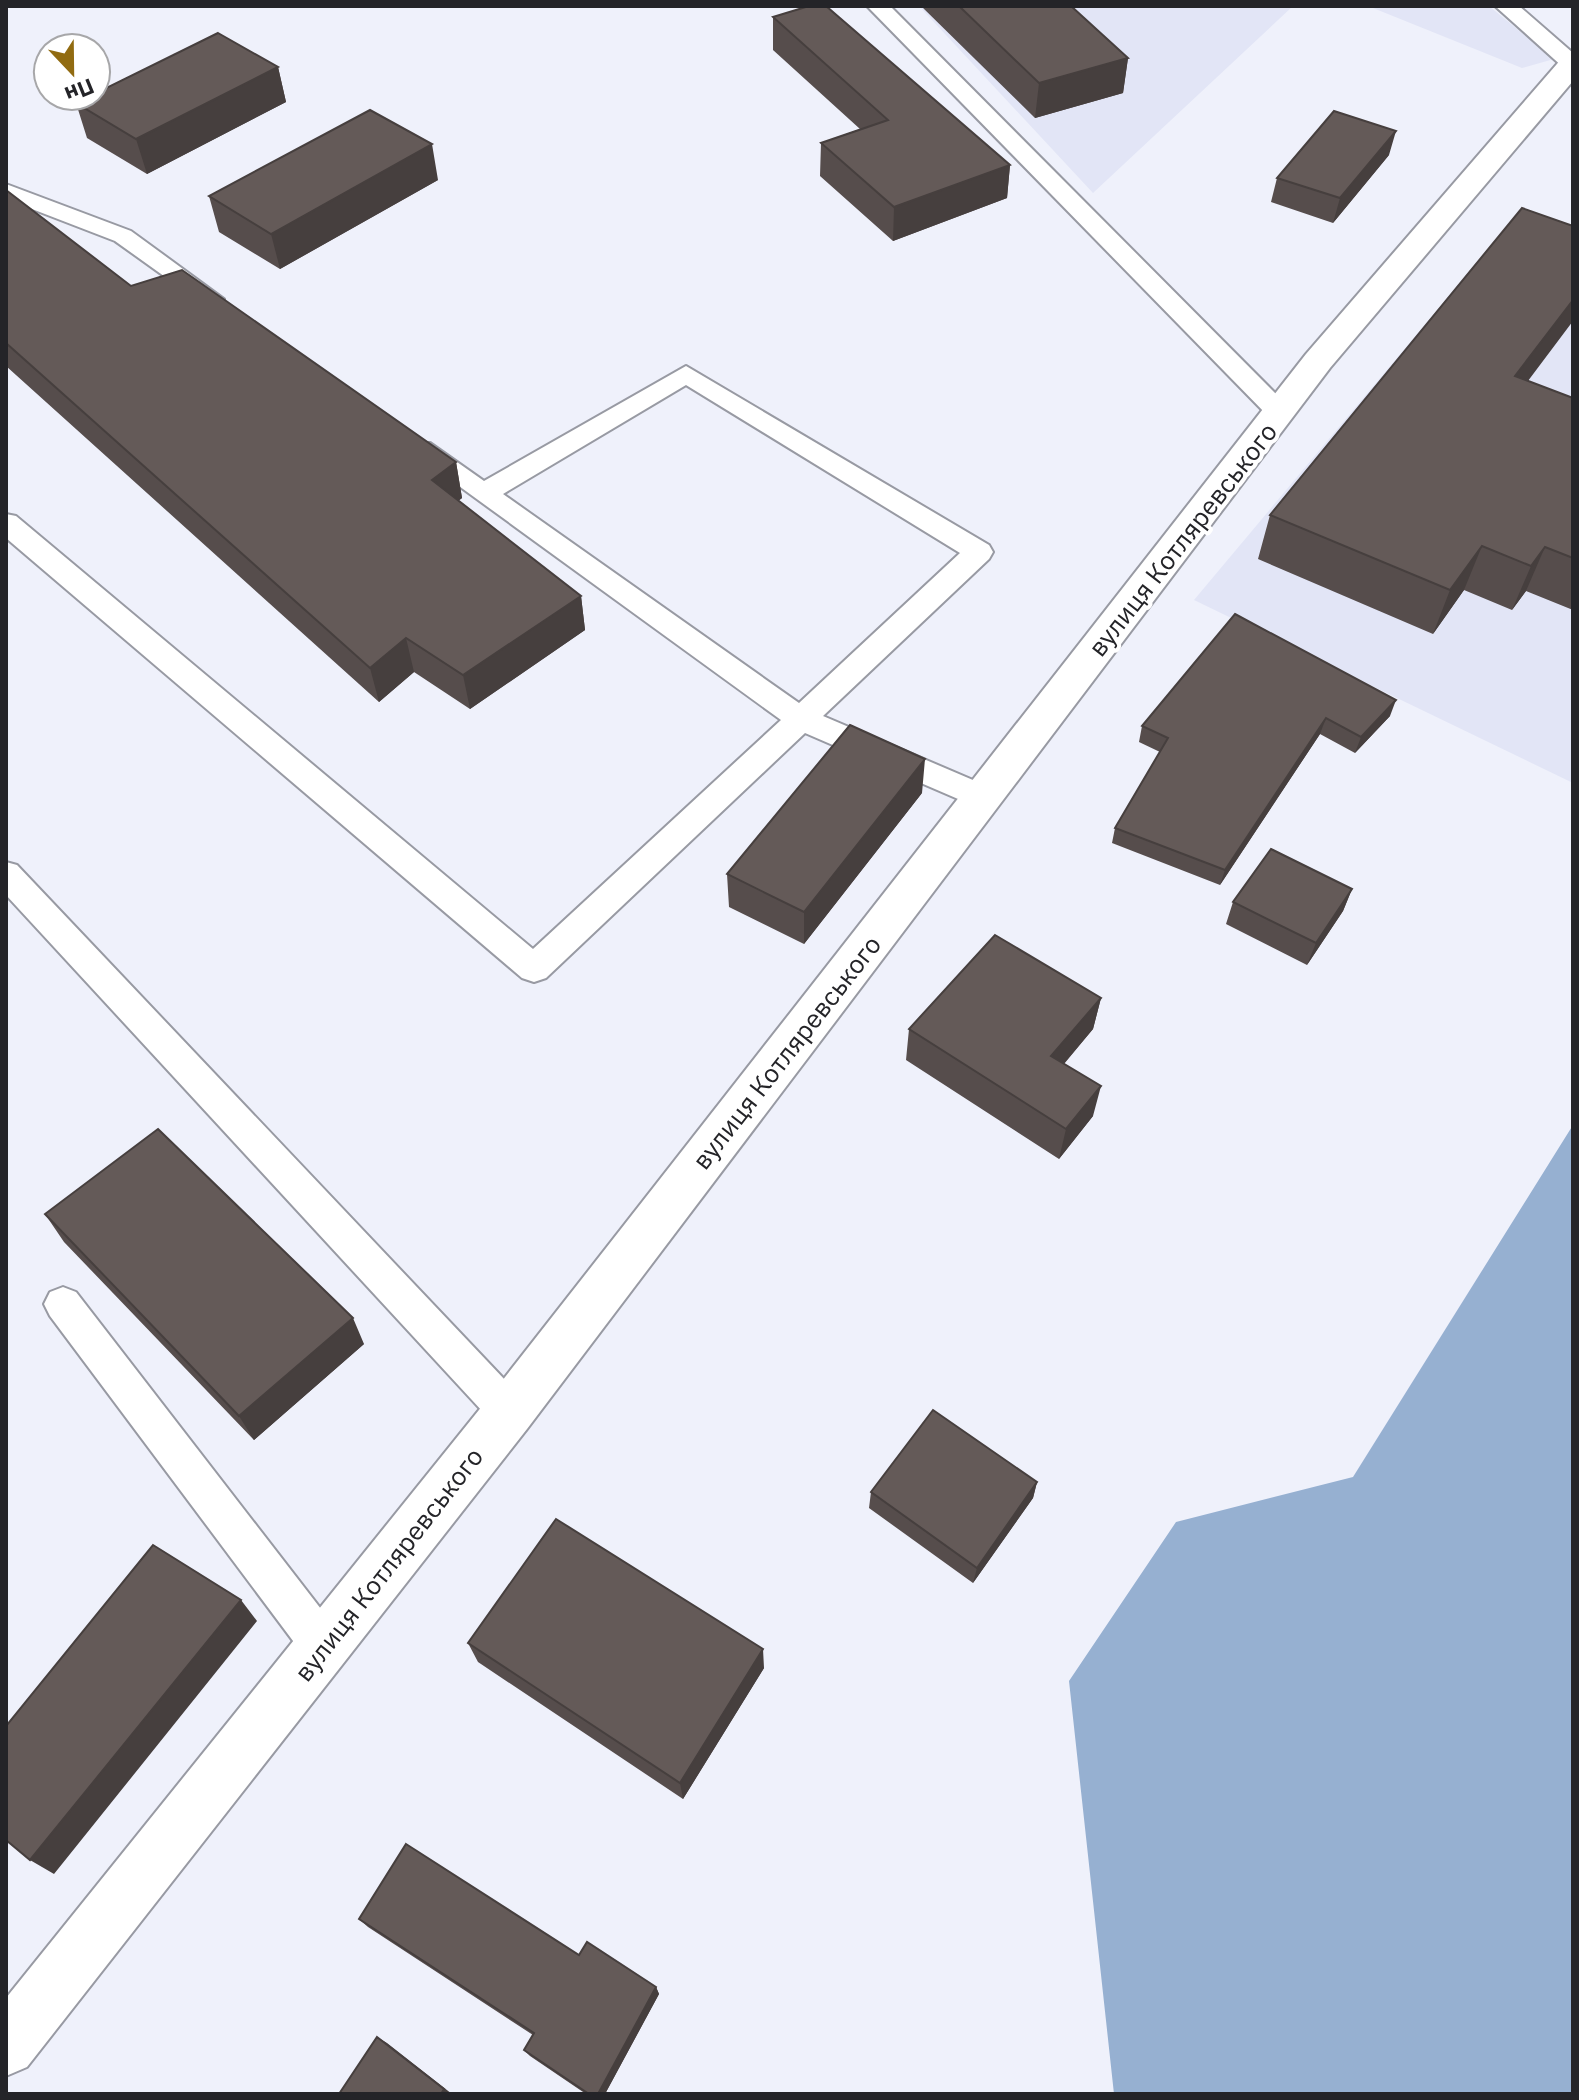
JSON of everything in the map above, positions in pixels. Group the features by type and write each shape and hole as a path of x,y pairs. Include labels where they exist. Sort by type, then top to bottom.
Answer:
{"street":[{"name":"вулиця Котляревського","path":"6,2046 509,1412 1318,361 1573,63"}],"lane":[{"path":"878,6 1279,412"},
{"path":"1506,6 1573,63"},
{"path":"6,191 123,236 239,318"},
{"path":"6,523 534,969 979,552 686,374 484,493"},
{"path":"407,438 799,718 983,797"},
{"path":"6,874 509,1412"},
{"path":"63,1304 323,1646"}],"shaded area":[{"path":"919,6 1293,6 1093,193"},
{"path":"1368,6 1489,6 1554,59 1522,68"},
{"path":"1516,216 1573,237 1573,783 1194,600"}],"water":[{"path":"1573,1125 1573,2094 1114,2094 1069,1681 1176,1522 1353,1477"}],"building":[{"path":"809,6 826,6 1010,165 894,207 821,143 888,120 773,17"},
{"path":"959,6 1071,6 1128,58 1039,83"},
{"path":"218,33 278,67 136,139 91,112 112,112 112,85"},
{"path":"370,110 432,144 271,234 209,196"},
{"path":"1334,111 1396,131 1340,198 1277,178"},
{"path":"6,190 131,286 182,270 456,462 432,480 581,596 463,675 406,638 370,668 6,343"},
{"path":"1522,208 1573,226 1573,300 1515,376 1573,398 1573,558 1545,547 1531,566 1482,546 1450,590 1270,515"},
{"path":"1235,614 1396,700 1361,737 1326,718 1225,870 1115,828 1168,738 1142,726"},
{"path":"850,725 925,759 804,912 727,874"},
{"path":"1271,849 1352,889 1316,943 1233,902"},
{"path":"995,935 1101,998 1051,1056 1101,1086 1066,1129 909,1029"},
{"path":"158,1129 353,1318 239,1416 45,1214"},
{"path":"933,1410 1037,1482 977,1568 871,1492"},
{"path":"556,1519 763,1649 680,1783 468,1643"},
{"path":"153,1545 241,1600 30,1860 6,1840 6,1726"},
{"path":"406,1844 579,1955 587,1942 656,1987 598,2094 589,2094 524,2050 534,2033 359,1919"},
{"path":"377,2037 444,2089 441,2094 339,2094"}]}
